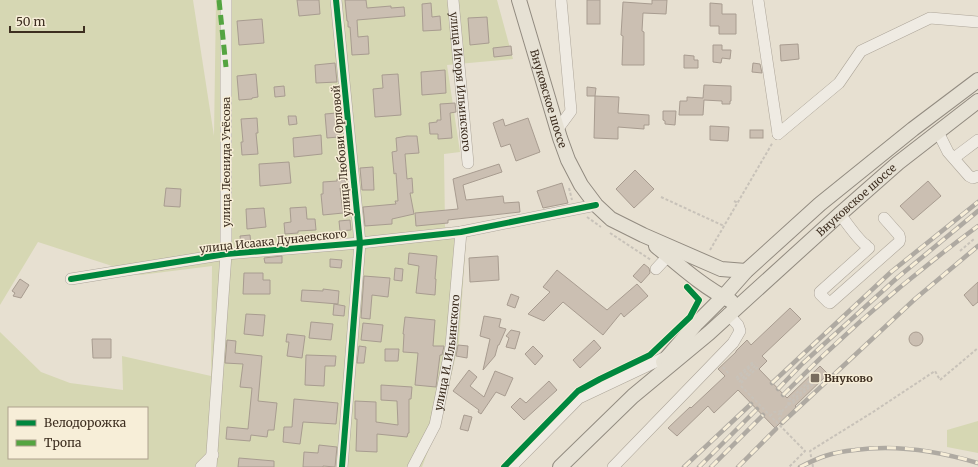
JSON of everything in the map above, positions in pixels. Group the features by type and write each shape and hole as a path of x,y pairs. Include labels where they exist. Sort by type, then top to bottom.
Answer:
{"main road":[{"name":"Внуковское шоссе","path":"519,0 557,130 568,160 581,185 596,205 611,219 643,235 721,269 746,271"},
{"name":"Внуковское шоссе","path":"723,297 746,271 820,204 913,129 978,80"},
{"name":"Внуковское шоссе","path":"643,235 694,278 723,297 739,305 898,163 978,101"},
{"path":"560,467 633,396 709,333 739,305 732,286 721,269"},
{"path":"633,396 697,322 723,297"}],"street":[{"name":"улица Леонида Утёсова","path":"211,467 226,254 226,0"},
{"name":"улица Любови Орловой","path":"336,0 360,243 342,467"},
{"name":"улица Игоря Ильинского","path":"453,0 468,163"},
{"path":"557,130 571,111 561,0"},
{"path":"758,0 778,134"},
{"path":"778,134 839,83 861,51 930,18 978,22"},
{"path":"957,117 978,108"},
{"path":"938,132 944,145 969,176 972,178 978,176"},
{"path":"951,154 978,140"},
{"name":"улица Исаака Дунаевского","path":"71,279 226,254 360,243 461,232 596,205"},
{"path":"840,214 859,239 868,246 879,259"},
{"path":"868,246 820,292 820,294 828,302 830,303 899,242 899,235 884,218"},
{"name":"улица И. Ильинского","path":"413,467 435,425 451,346 461,232"},
{"path":"656,269 668,256"},
{"path":"613,467 733,343 740,332 738,325 728,314"},
{"path":"511,467 580,398 668,356"},
{"path":"201,467 213,455"}],"path":[{"path":"710,250 778,134"},
{"path":"660,197 724,226"},
{"path":"734,201 738,203"},
{"path":"960,250 974,240"},
{"path":"813,467 810,451 935,371 940,380 978,348"},
{"path":"739,382 756,363 739,382"},
{"path":"778,415 818,376 791,402"},
{"path":"739,382 805,451 789,467"},
{"path":"770,416 774,412 782,411"},
{"path":"776,422 780,418 782,411"}],"green space":[{"path":"0,0 193,0 214,136 216,0 497,0 513,59 447,65 460,152 444,154 445,227 466,240 459,342 443,411 422,467 0,467 0,332 41,372 70,383 123,390 122,356 211,376 212,266 140,275 38,242 0,305"},
{"path":"978,421 978,453 947,447 947,430"}],"building":[{"path":"297,0 319,0 320,14 299,16"},
{"path":"345,0 366,0 367,8 391,6 391,8 404,7 405,16 357,20 358,37 368,36 369,54 352,55 350,27 348,27"},
{"path":"587,0 600,0 600,24 587,24"},
{"path":"652,0 667,0 666,14 643,13 642,31 644,32 644,65 622,65 623,36 621,35 623,2 652,4"},
{"path":"431,3 432,17 440,16 441,30 423,31 422,4"},
{"path":"710,3 722,4 722,14 736,14 736,34 719,34 719,26 710,26"},
{"path":"487,17 489,43 470,45 468,18"},
{"path":"262,19 264,43 239,45 237,21"},
{"path":"798,44 799,59 781,61 780,45"},
{"path":"713,45 722,45 722,50 731,50 730,59 722,58 721,63 713,62"},
{"path":"511,46 512,55 494,57 493,48"},
{"path":"684,55 694,56 694,60 698,60 698,68 684,68"},
{"path":"335,63 337,82 316,83 315,65"},
{"path":"753,63 760,64 762,73 752,72"},
{"path":"445,70 446,93 422,95 421,72"},
{"path":"256,74 258,97 239,100 237,76"},
{"path":"398,74 401,115 375,117 373,89 383,88 382,75"},
{"path":"704,85 731,86 730,104 722,104 722,101 704,100 703,115 679,115 680,101 687,101 687,97 703,98"},
{"path":"284,86 285,96 275,97 274,87"},
{"path":"587,87 596,88 595,96 587,96"},
{"path":"595,96 619,97 618,113 649,115 649,125 644,125 644,129 618,127 618,139 594,138"},
{"path":"455,103 456,112 450,113 452,138 438,139 438,134 430,134 429,123 441,120 440,104"},
{"path":"663,111 676,111 675,125 665,124 665,121 663,120"},
{"path":"337,113 339,137 327,138 325,114"},
{"path":"288,116 296,116 297,124 289,125"},
{"path":"257,118 258,133 256,133 258,154 242,155 241,142 243,142 241,119"},
{"path":"528,118 540,152 516,161 510,144 501,147 493,123 503,119 505,126"},
{"path":"710,126 729,127 728,141 710,140"},
{"path":"750,130 763,130 763,138 750,138"},
{"path":"321,135 322,154 294,157 293,138"},
{"path":"417,136 419,153 405,154 407,179 412,178 413,193 410,193 414,214 392,219 392,224 365,226 363,207 396,204 395,201 398,201 396,173 394,174 392,152 397,151 396,138"},
{"path":"289,162 291,183 260,186 259,164"},
{"path":"499,164 502,172 463,185 466,200 503,196 504,203 519,202 520,212 448,220 448,223 416,226 415,213 458,209 453,179"},
{"path":"373,167 374,190 362,190 360,168"},
{"path":"635,170 654,189 634,208 616,189"},
{"path":"337,179 345,179 346,188 340,188 343,213 323,215 321,194 323,194 323,182 337,181"},
{"path":"928,181 941,196 913,220 900,206"},
{"path":"562,183 568,203 543,208 537,191"},
{"path":"166,188 181,189 180,207 164,206"},
{"path":"306,207 307,219 315,219 316,230 298,231 298,233 285,234 284,223 291,222 290,208"},
{"path":"264,208 266,227 247,229 246,209"},
{"path":"350,220 351,230 340,231 339,221"},
{"path":"250,235 251,245 241,246 240,236"},
{"path":"409,253 437,256 435,295 416,293 419,266 408,264"},
{"path":"282,256 282,263 265,263 264,258"},
{"path":"498,256 499,280 470,282 469,258"},
{"path":"330,259 342,260 341,268 330,267"},
{"path":"644,264 649,268 650,273 641,283 633,276"},
{"path":"395,268 403,269 402,281 394,280"},
{"path":"557,270 607,310 637,284 648,296 624,317 621,313 603,335 563,302 544,321 528,314 550,292 543,287"},
{"path":"244,273 263,273 263,280 270,280 270,294 243,294"},
{"path":"364,276 390,278 388,297 372,295 370,319 361,318"},
{"path":"20,279 29,285 21,298 13,296 15,293 12,291"},
{"path":"978,282 978,302 973,306 964,295"},
{"path":"323,289 339,291 338,304 301,301 302,290 323,291"},
{"path":"511,294 519,297 515,308 507,305"},
{"path":"334,304 345,306 344,316 333,315"},
{"path":"790,308 801,319 762,356 767,361 759,369 787,398 820,366 828,374 775,428 738,390 714,413 708,406 677,436 668,428 725,376 718,369 747,340 751,345"},
{"path":"246,314 265,315 263,336 244,334"},
{"path":"484,316 501,319 499,327 506,329 498,345 495,356 483,370 490,339 480,336"},
{"path":"405,317 435,320 433,346 444,346 442,355 440,355 436,387 415,385 418,353 403,352"},
{"path":"311,322 333,324 331,340 309,338"},
{"path":"363,323 383,325 381,342 361,340"},
{"path":"511,330 520,332 515,349 506,347 509,338 506,336"},
{"path":"916,332 921,334 923,339 921,344 916,346 911,344 909,339 911,334"},
{"path":"287,334 305,336 302,358 287,356 289,342 286,342"},
{"path":"92,339 111,339 111,358 93,358"},
{"path":"227,340 236,341 235,353 262,356 258,401 277,403 274,430 268,430 267,437 251,435 250,441 226,439 227,427 248,429 252,388 240,387 243,364 225,363"},
{"path":"594,340 601,348 580,368 573,360"},
{"path":"458,345 468,346 467,358 456,356"},
{"path":"359,346 366,347 364,363 357,363"},
{"path":"533,346 543,356 535,365 525,354"},
{"path":"385,349 399,349 398,361 385,361"},
{"path":"306,355 336,356 335,366 325,366 324,386 305,385"},
{"path":"469,370 477,377 470,386 484,397 495,371 513,378 505,396 496,392 481,414 478,412 479,410 453,391"},
{"path":"549,381 557,390 524,420 511,407 520,398 526,403"},
{"path":"381,385 412,387 411,399 409,399 409,433 407,437 377,434 377,452 356,451 357,419 355,419 355,401 376,402 376,422 398,425 397,401 381,400"},
{"path":"294,399 338,403 336,424 303,422 300,444 283,442 284,427 292,427"},
{"path":"464,415 472,417 468,431 460,429"},
{"path":"319,445 337,447 335,467 303,467 304,452 318,453"},
{"path":"239,458 274,461 274,467 238,467"}],"railway":[{"path":"772,383 891,272 978,202"},
{"path":"778,389 802,364 897,278 978,211"},
{"path":"783,395 878,306 927,265 978,226"},
{"path":"782,423 915,299 978,246"},
{"path":"684,467 751,404"},
{"path":"699,467 757,409"},
{"path":"711,467 763,415"},
{"path":"738,467 776,429"},
{"path":"800,467 828,455 871,448 902,448 933,452 978,463"}],"marked path":[{"path":"219,0 226,67"}],"cycle path":[{"path":"336,0 360,243 342,467"},
{"path":"71,279 226,254 360,243 461,232 596,205"},
{"path":"504,467 578,391 650,355 690,317 699,300 687,287"}],"place":[{"name":"Внуково","path":"815,378"}]}
